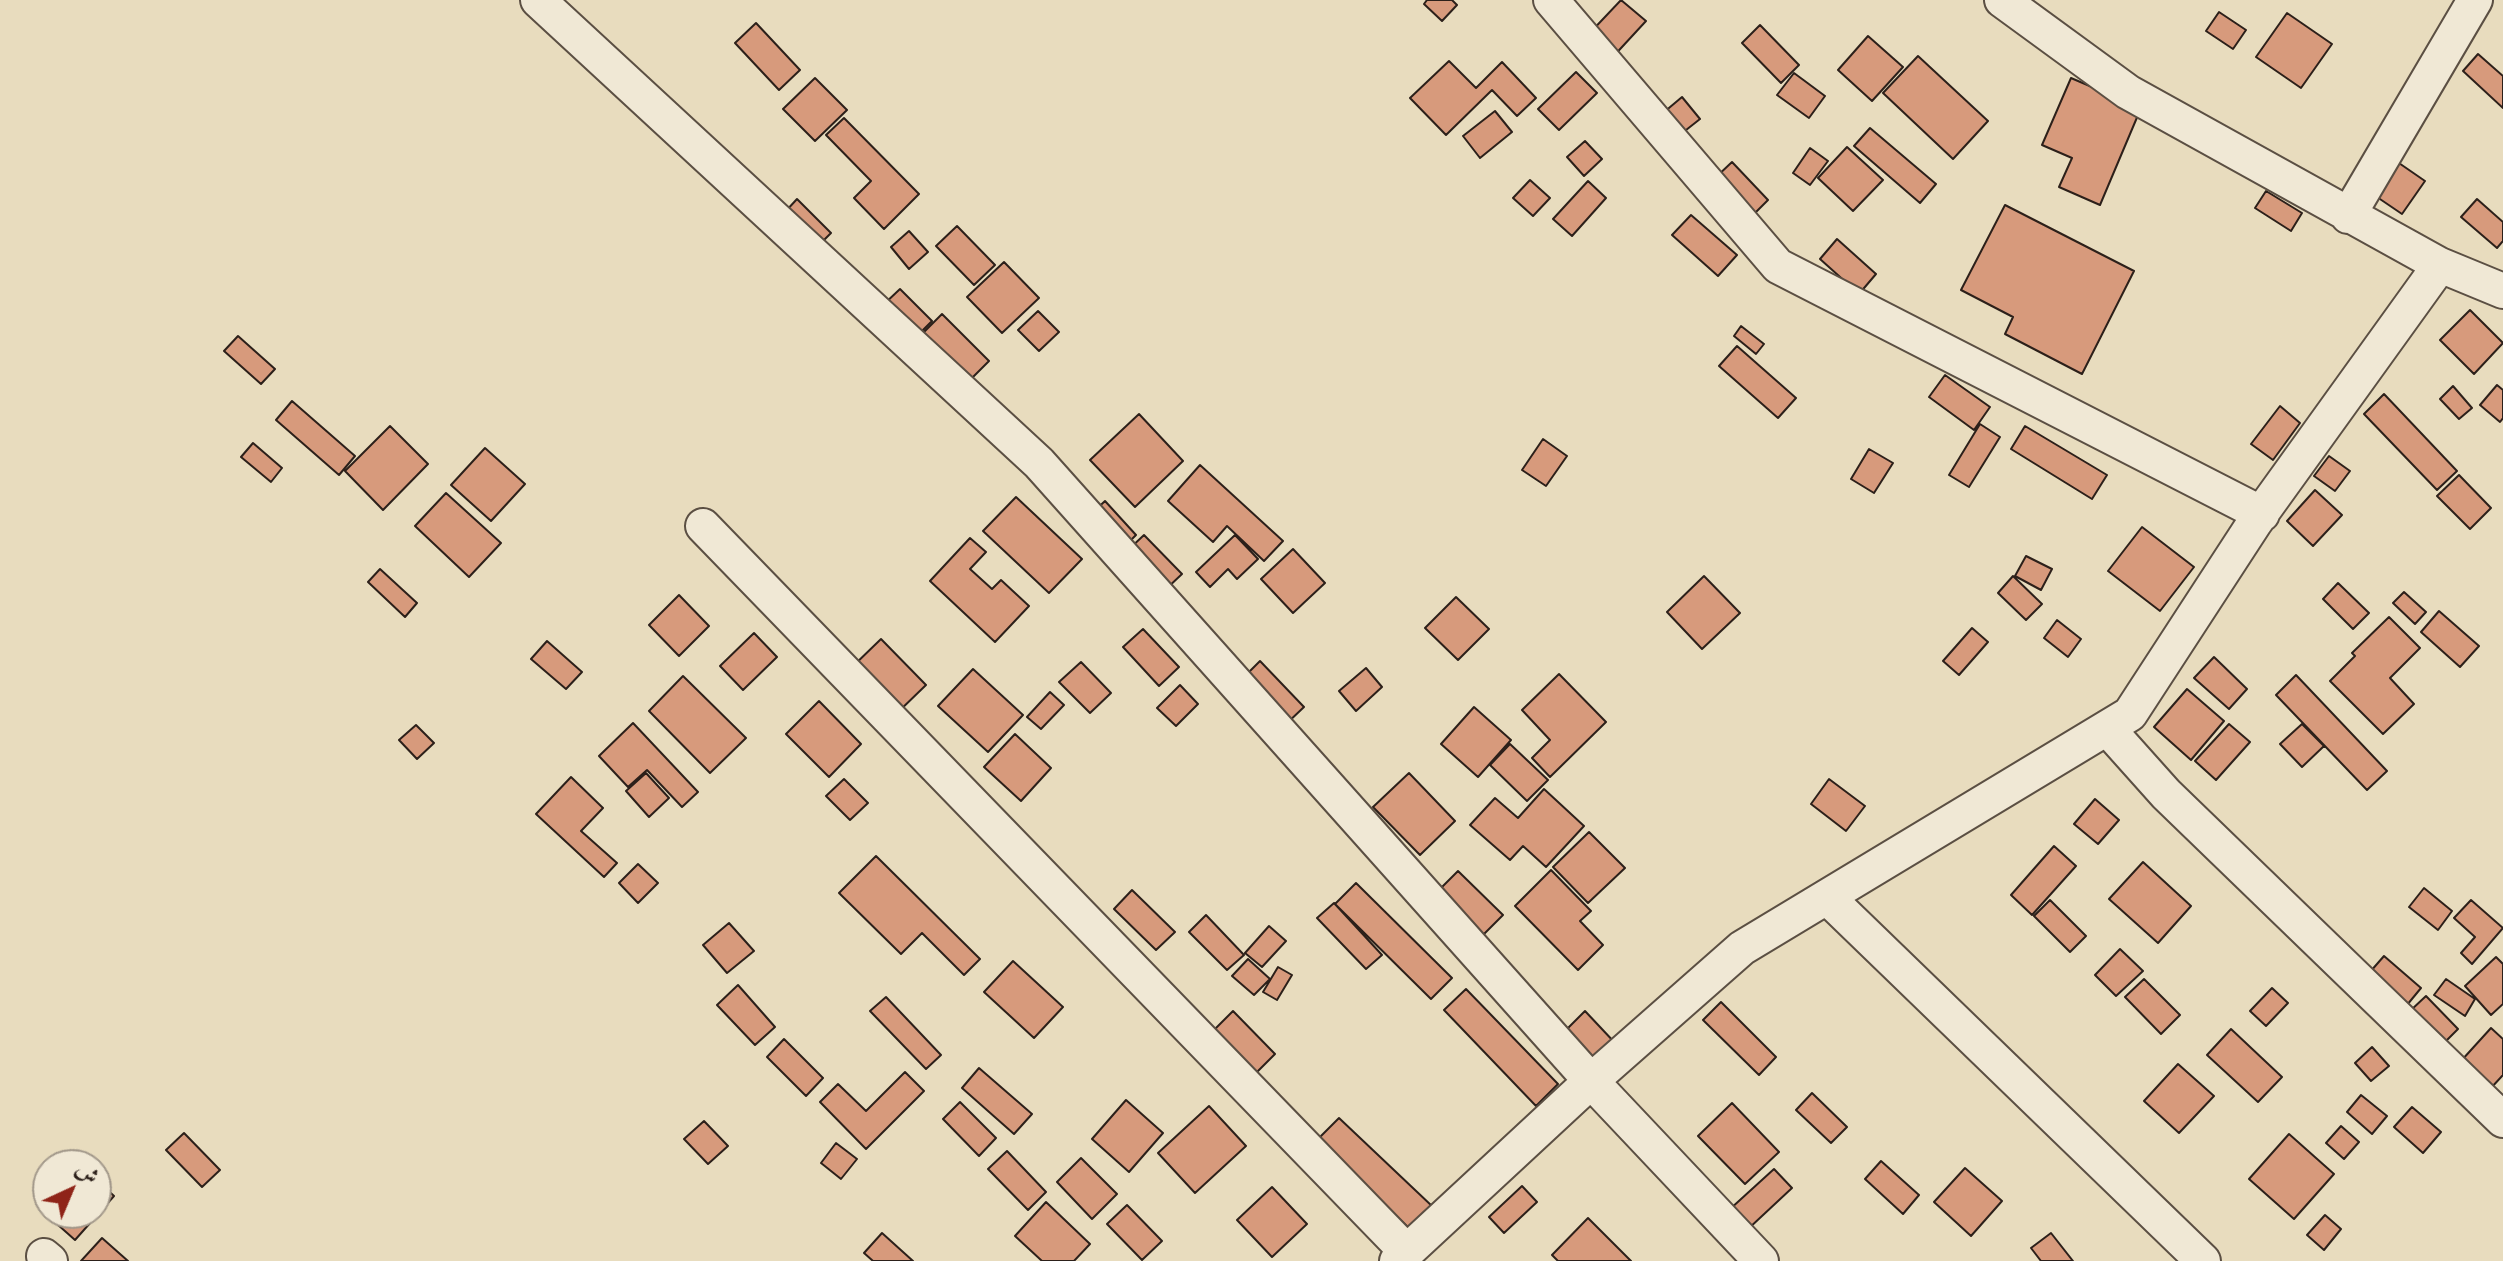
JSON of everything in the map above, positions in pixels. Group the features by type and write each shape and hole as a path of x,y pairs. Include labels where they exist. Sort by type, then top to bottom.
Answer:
{"street":[{"path":"538,0 1039,463 1591,1081 1761,1261"},
{"path":"1551,0 1778,266 2262,514"},
{"path":"2002,0 2128,92 2440,265 2503,291"},
{"path":"2348,216 2475,0"},
{"path":"703,526 1402,1257 1591,1081 1742,948 2130,714 2262,514 2440,265"},
{"path":"2107,728 2166,794 2503,1120"},
{"path":"1827,897 2203,1261"}],"building":[{"path":"1427,0 1452,0 1457,5 1442,21 1424,4"},
{"path":"1621,0 1646,21 1610,60 1586,37"},
{"path":"2219,12 2246,30 2233,49 2206,31"},
{"path":"2287,13 2332,44 2301,88 2256,57"},
{"path":"756,23 800,70 779,90 735,43"},
{"path":"1760,25 1799,65 1781,83 1742,43"},
{"path":"1868,36 1903,67 1872,101 1838,70"},
{"path":"2478,54 2503,76 2503,108 2463,71"},
{"path":"1918,56 1988,121 1953,159 1883,93"},
{"path":"1449,61 1476,88 1502,62 1536,98 1517,116 1492,90 1446,135 1410,98"},
{"path":"1576,72 1597,93 1559,130 1538,109"},
{"path":"1794,73 1825,96 1809,118 1777,95"},
{"path":"815,78 847,110 815,141 783,109"},
{"path":"2071,78 2141,108 2100,205 2059,187 2072,158 2042,145"},
{"path":"1682,97 1700,119 1681,134 1663,113"},
{"path":"1495,111 1512,132 1480,158 1463,136"},
{"path":"844,118 919,194 884,229 854,198 871,181 826,135"},
{"path":"1870,128 1936,184 1920,203 1854,146"},
{"path":"1585,141 1602,159 1584,176 1567,157"},
{"path":"1847,147 1883,180 1853,211 1818,178"},
{"path":"1810,148 1828,161 1810,185 1793,173"},
{"path":"2396,161 2425,181 2402,214 2374,195"},
{"path":"1732,162 1768,200 1750,218 1714,179"},
{"path":"1530,180 1550,198 1533,216 1513,198"},
{"path":"1588,181 1606,198 1572,236 1553,219"},
{"path":"2266,191 2302,213 2291,231 2255,208"},
{"path":"797,199 831,233 819,245 785,212"},
{"path":"2477,199 2503,222 2503,241 2497,248 2461,217"},
{"path":"2005,205 2134,271 2082,374 2005,334 2013,317 1961,290"},
{"path":"1691,215 1737,255 1718,276 1672,235"},
{"path":"957,226 995,265 974,285 936,246"},
{"path":"909,231 928,252 909,269 891,247"},
{"path":"1837,239 1876,274 1859,294 1820,259"},
{"path":"1004,262 1039,298 1002,333 967,297"},
{"path":"900,289 932,321 915,338 882,306"},
{"path":"2470,310 2503,343 2474,374 2440,340"},
{"path":"1038,311 1059,332 1039,351 1018,330"},
{"path":"942,314 989,361 969,381 922,334"},
{"path":"1741,326 1764,344 1756,354 1734,336"},
{"path":"238,336 275,369 261,384 224,351"},
{"path":"1737,346 1796,398 1778,418 1719,366"},
{"path":"1945,375 1990,407 1974,430 1929,397"},
{"path":"2497,385 2503,390 2503,418 2500,422 2480,405"},
{"path":"2453,386 2472,408 2459,419 2440,399"},
{"path":"2384,394 2457,471 2437,490 2364,414"},
{"path":"292,401 355,456 339,475 276,420"},
{"path":"2280,406 2300,423 2273,460 2251,444"},
{"path":"1139,414 1183,461 1135,507 1090,460"},
{"path":"1980,424 2000,437 1969,487 1949,475"},
{"path":"390,426 428,464 383,510 345,471"},
{"path":"2025,426 2107,475 2092,499 2011,449"},
{"path":"1543,439 1567,456 1546,486 1522,470"},
{"path":"253,443 282,468 271,482 241,457"},
{"path":"485,448 525,484 491,521 451,485"},
{"path":"1869,449 1893,463 1874,493 1851,479"},
{"path":"2329,456 2350,471 2335,491 2314,476"},
{"path":"1200,465 1283,541 1264,561 1227,526 1213,542 1168,501"},
{"path":"2459,475 2491,508 2470,529 2437,496"},
{"path":"2315,490 2342,515 2313,546 2287,521"},
{"path":"446,493 501,543 469,577 415,526"},
{"path":"1016,497 1082,559 1049,593 983,531"},
{"path":"1105,501 1136,535 1121,550 1089,516"},
{"path":"2142,527 2194,567 2160,611 2108,571"},
{"path":"1144,535 1182,574 1164,591 1126,552"},
{"path":"1235,535 1258,559 1237,579 1228,569 1210,587 1196,572"},
{"path":"970,538 986,552 970,569 992,589 1001,580 1029,606 995,642 930,581"},
{"path":"1293,549 1325,583 1293,613 1261,579"},
{"path":"2026,556 2052,569 2041,590 2015,576"},
{"path":"380,569 417,603 405,617 368,582"},
{"path":"1704,576 1740,613 1702,649 1667,612"},
{"path":"2013,576 2042,604 2026,620 1998,593"},
{"path":"2338,583 2369,613 2353,629 2323,599"},
{"path":"2404,592 2426,612 2415,624 2393,603"},
{"path":"679,595 709,626 679,656 649,625"},
{"path":"1456,597 1489,629 1458,660 1425,628"},
{"path":"2439,611 2479,646 2460,667 2421,632"},
{"path":"2389,617 2420,648 2390,678 2414,704 2383,734 2330,681 2355,656 2352,653"},
{"path":"2057,620 2081,639 2068,657 2044,638"},
{"path":"1972,628 1988,642 1959,675 1943,661"},
{"path":"1143,629 1179,667 1159,686 1123,647"},
{"path":"754,633 777,657 743,690 720,666"},
{"path":"881,639 926,685 894,716 849,670"},
{"path":"547,641 582,672 566,689 531,659"},
{"path":"2214,657 2247,689 2229,709 2194,678"},
{"path":"1260,661 1304,707 1284,726 1240,681"},
{"path":"1081,662 1111,693 1090,713 1059,682"},
{"path":"1366,668 1382,687 1356,711 1339,691"},
{"path":"973,669 1023,715 988,752 938,706"},
{"path":"1559,674 1606,722 1550,777 1532,758 1550,740 1522,710"},
{"path":"2296,675 2387,771 2367,790 2276,695"},
{"path":"683,676 746,738 710,773 649,711"},
{"path":"1180,685 1198,704 1176,726 1157,708"},
{"path":"2187,689 2224,721 2191,760 2154,727"},
{"path":"1050,692 1064,705 1041,729 1027,717"},
{"path":"819,701 861,744 829,777 786,734"},
{"path":"1474,707 1511,740 1478,777 1441,744"},
{"path":"633,723 698,792 682,807 647,770 628,787 599,756"},
{"path":"2229,724 2250,742 2216,780 2195,761"},
{"path":"2302,724 2324,746 2302,767 2280,744"},
{"path":"416,725 434,743 417,759 399,740"},
{"path":"1015,734 1051,768 1021,801 984,767"},
{"path":"1510,744 1548,780 1527,801 1490,765"},
{"path":"646,773 669,798 649,817 626,791"},
{"path":"1409,773 1455,821 1420,855 1373,807"},
{"path":"571,777 603,808 581,831 617,863 604,877 536,814"},
{"path":"844,779 868,803 850,820 826,796"},
{"path":"1829,779 1865,806 1846,831 1811,804"},
{"path":"1544,789 1584,826 1546,867 1523,846 1510,860 1470,825 1495,798 1518,818"},
{"path":"2095,799 2119,820 2098,844 2074,824"},
{"path":"1589,832 1625,868 1588,903 1553,867"},
{"path":"2054,846 2076,866 2032,915 2011,895"},
{"path":"876,856 980,959 964,975 922,933 901,954 839,893"},
{"path":"2143,862 2191,906 2158,943 2109,899"},
{"path":"638,864 658,883 638,903 619,883"},
{"path":"1551,870 1591,911 1580,921 1603,945 1578,970 1515,906"},
{"path":"1458,871 1503,915 1482,936 1438,891"},
{"path":"1356,883 1452,978 1431,999 1335,904"},
{"path":"2424,888 2452,911 2438,930 2409,907"},
{"path":"1132,890 1175,932 1156,950 1114,909"},
{"path":"2050,900 2086,936 2070,952 2034,916"},
{"path":"2471,900 2503,928 2472,964 2461,953 2475,937 2454,918"},
{"path":"1334,903 1382,955 1366,969 1317,918"},
{"path":"1206,915 1244,955 1227,970 1189,932"},
{"path":"729,923 754,951 727,973 703,945"},
{"path":"1269,926 1286,941 1262,967 1245,953"},
{"path":"2120,949 2143,971 2116,996 2095,975"},
{"path":"2384,956 2421,988 2407,1005 2370,972"},
{"path":"2496,957 2503,964 2503,1004 2491,1015 2465,986"},
{"path":"1248,959 1270,979 1254,995 1232,976"},
{"path":"1013,961 1063,1007 1034,1038 984,992"},
{"path":"1278,967 1292,975 1277,1000 1263,992"},
{"path":"2144,979 2180,1015 2161,1034 2125,997"},
{"path":"2446,979 2475,999 2465,1016 2434,995"},
{"path":"738,985 775,1027 755,1045 717,1005"},
{"path":"2272,988 2288,1003 2266,1026 2250,1011"},
{"path":"1466,989 1558,1084 1536,1106 1444,1010"},
{"path":"2426,996 2458,1029 2443,1044 2410,1011"},
{"path":"886,997 941,1055 926,1069 870,1011"},
{"path":"1721,1002 1776,1057 1759,1075 1703,1020"},
{"path":"1233,1011 1275,1054 1254,1075 1212,1032"},
{"path":"1585,1011 1616,1044 1596,1063 1566,1030"},
{"path":"2491,1028 2503,1039 2503,1075 2491,1088 2461,1061"},
{"path":"2231,1029 2282,1077 2258,1102 2207,1055"},
{"path":"784,1039 823,1078 806,1096 767,1057"},
{"path":"2372,1047 2389,1066 2371,1081 2355,1063"},
{"path":"2178,1064 2214,1096 2179,1133 2144,1101"},
{"path":"979,1068 1032,1114 1014,1134 962,1088"},
{"path":"905,1072 924,1091 866,1149 820,1102 838,1084 866,1111"},
{"path":"1812,1093 1847,1127 1831,1143 1796,1110"},
{"path":"2361,1095 2387,1116 2372,1134 2347,1112"},
{"path":"1126,1100 1163,1133 1129,1172 1092,1139"},
{"path":"960,1102 996,1138 979,1156 943,1119"},
{"path":"1732,1103 1779,1152 1745,1184 1698,1136"},
{"path":"1209,1106 1246,1146 1195,1193 1158,1153"},
{"path":"2412,1107 2441,1132 2423,1153 2394,1127"},
{"path":"1339,1118 1433,1207 1411,1230 1317,1140"},
{"path":"704,1121 728,1146 708,1164 684,1139"},
{"path":"2341,1126 2359,1142 2344,1159 2326,1143"},
{"path":"184,1133 220,1170 202,1187 166,1150"},
{"path":"2289,1134 2334,1174 2294,1219 2249,1179"},
{"path":"836,1143 857,1159 841,1179 821,1163"},
{"path":"1007,1151 1046,1192 1028,1210 988,1169"},
{"path":"1081,1158 1117,1194 1092,1219 1057,1182"},
{"path":"1881,1161 1919,1195 1903,1214 1865,1179"},
{"path":"1965,1168 2002,1201 1971,1236 1934,1202"},
{"path":"1774,1169 1792,1188 1747,1230 1729,1210"},
{"path":"1522,1186 1537,1202 1504,1233 1489,1217"},
{"path":"1272,1187 1307,1224 1272,1257 1237,1220"},
{"path":"1046,1202 1090,1244 1074,1261 1042,1261 1015,1236"},
{"path":"1127,1205 1162,1241 1142,1260 1107,1224"},
{"path":"2325,1215 2341,1229 2324,1250 2307,1235"},
{"path":"1588,1218 1631,1261 1558,1261 1552,1255"},
{"path":"63,1229 85,1229 75,1240"},
{"path":"882,1233 913,1261 873,1261 864,1253"},
{"path":"2051,1233 2073,1261 2041,1261 2031,1248"},
{"path":"102,1238 128,1261 81,1261"}]}
